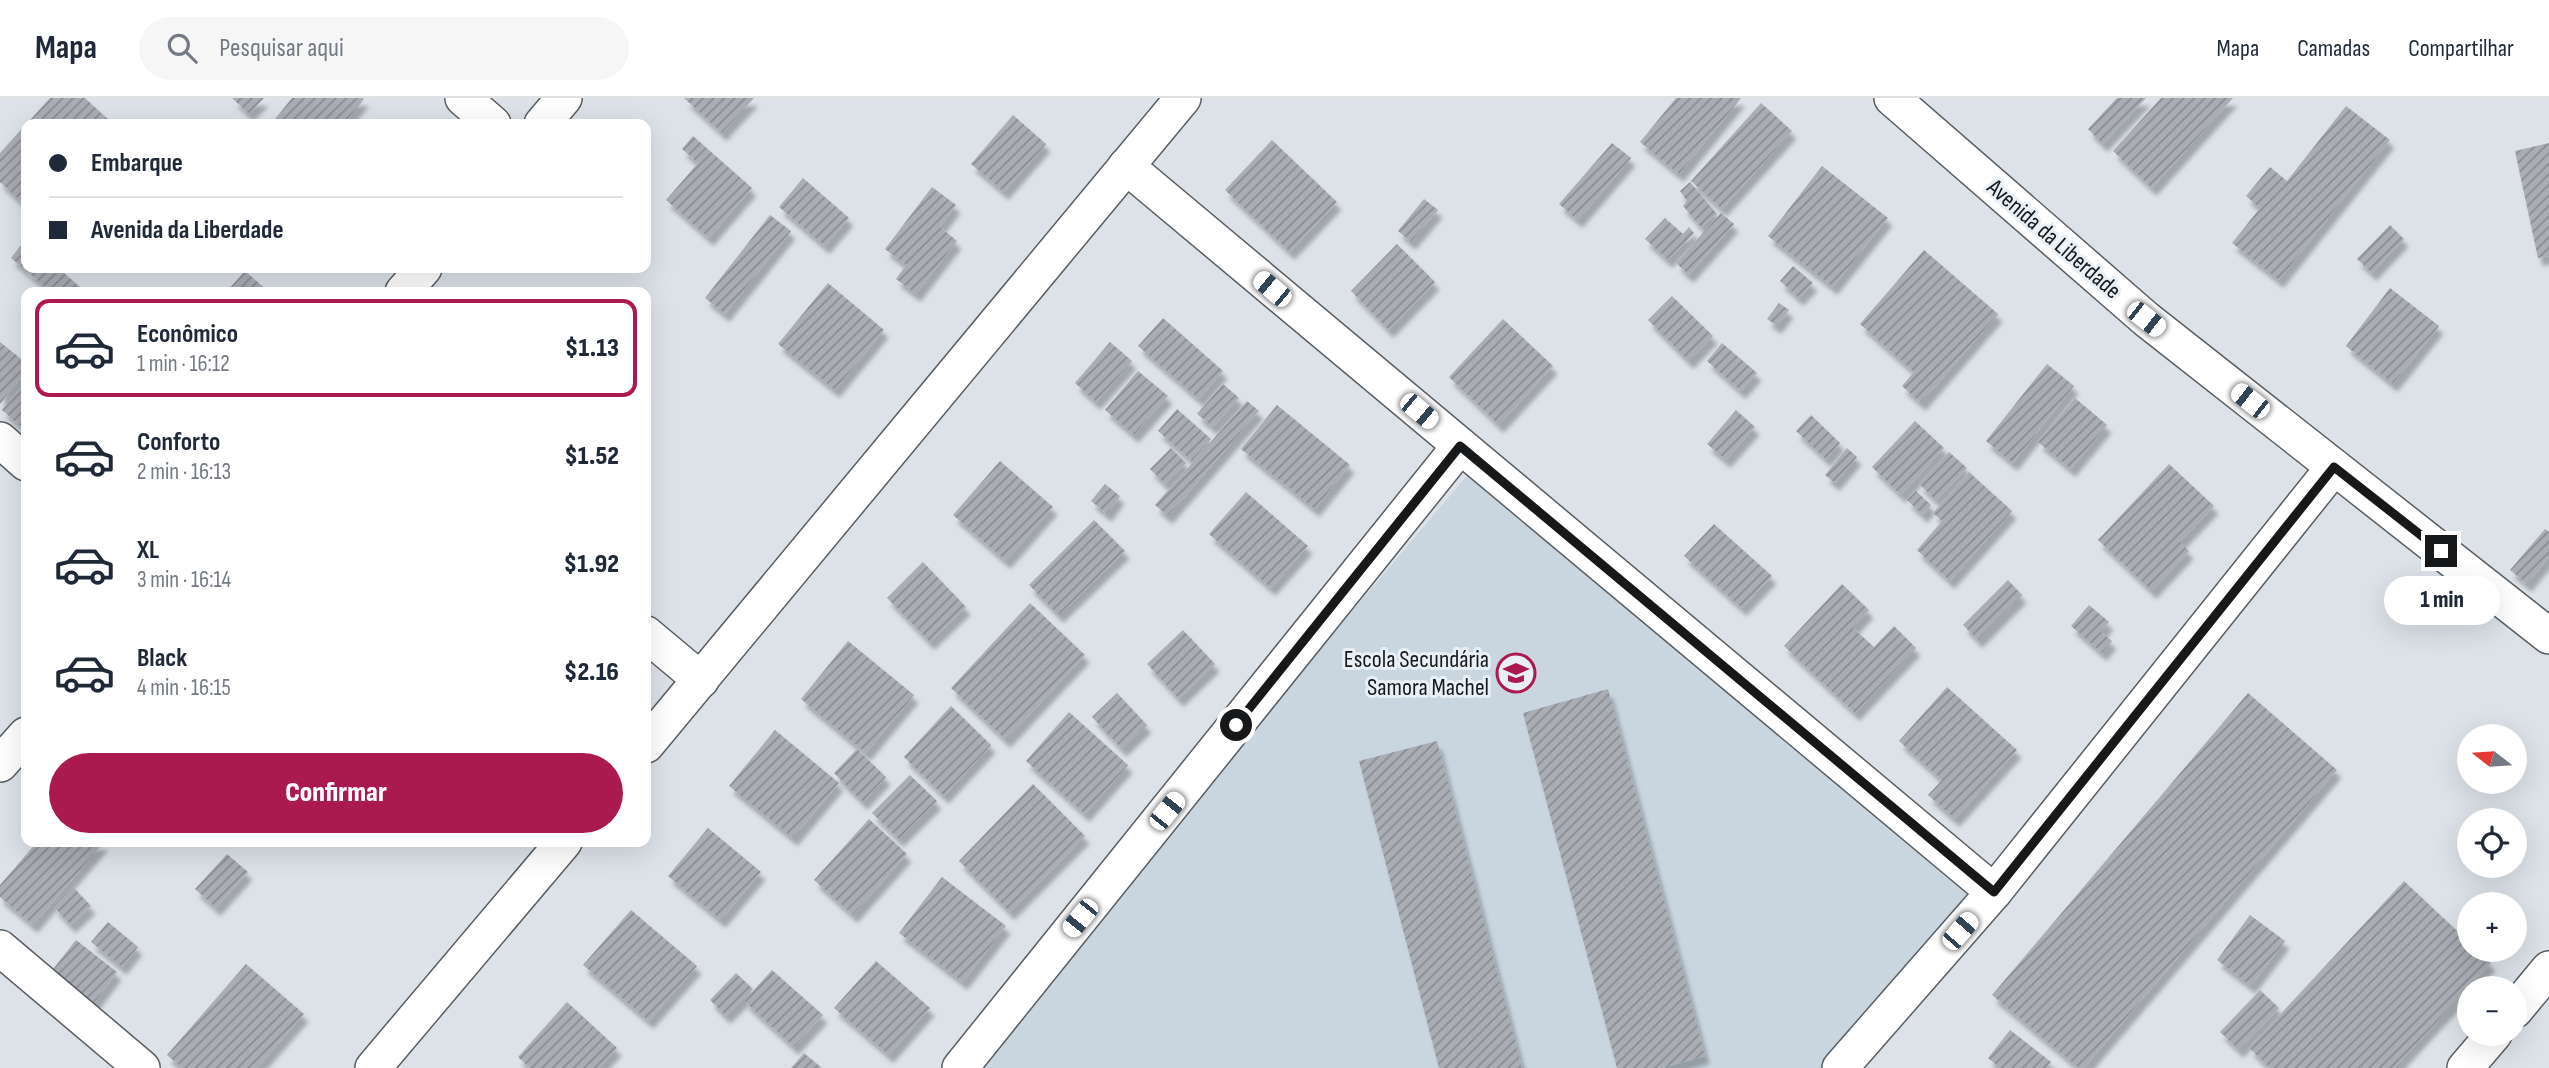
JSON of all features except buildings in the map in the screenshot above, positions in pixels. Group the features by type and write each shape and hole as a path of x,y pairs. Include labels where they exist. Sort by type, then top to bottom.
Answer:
{"street":[{"path":"463,98 487,119"},
{"path":"546,119 564,98"},
{"path":"651,739 1182,98"},
{"name":"Avenida da Liberdade","path":"1892,98 2146,319 2549,636"},
{"path":"1126,166 1994,892"},
{"path":"408,287 420,273"},
{"path":"0,440 21,459"},
{"path":"960,1068 1460,446"},
{"path":"1840,1068 1994,892 2334,467"},
{"path":"651,638 701,680"},
{"path":"0,764 21,740"},
{"path":"373,1068 560,847"},
{"path":"0,948 142,1068"},
{"path":"2527,996 2549,969"},
{"path":"2465,1068 2484,1046"}],"shaded area":[{"name":"Escola Secundária Samora Machel","path":"1477,464 1991,883 1838,1068 964,1068"}],"place":[{"name":"Escola Secundária Samora Machel","path":"1516,673"}],"route":[{"path":"1236,725 1460,446 1994,892 2334,467 2441,551"}]}
